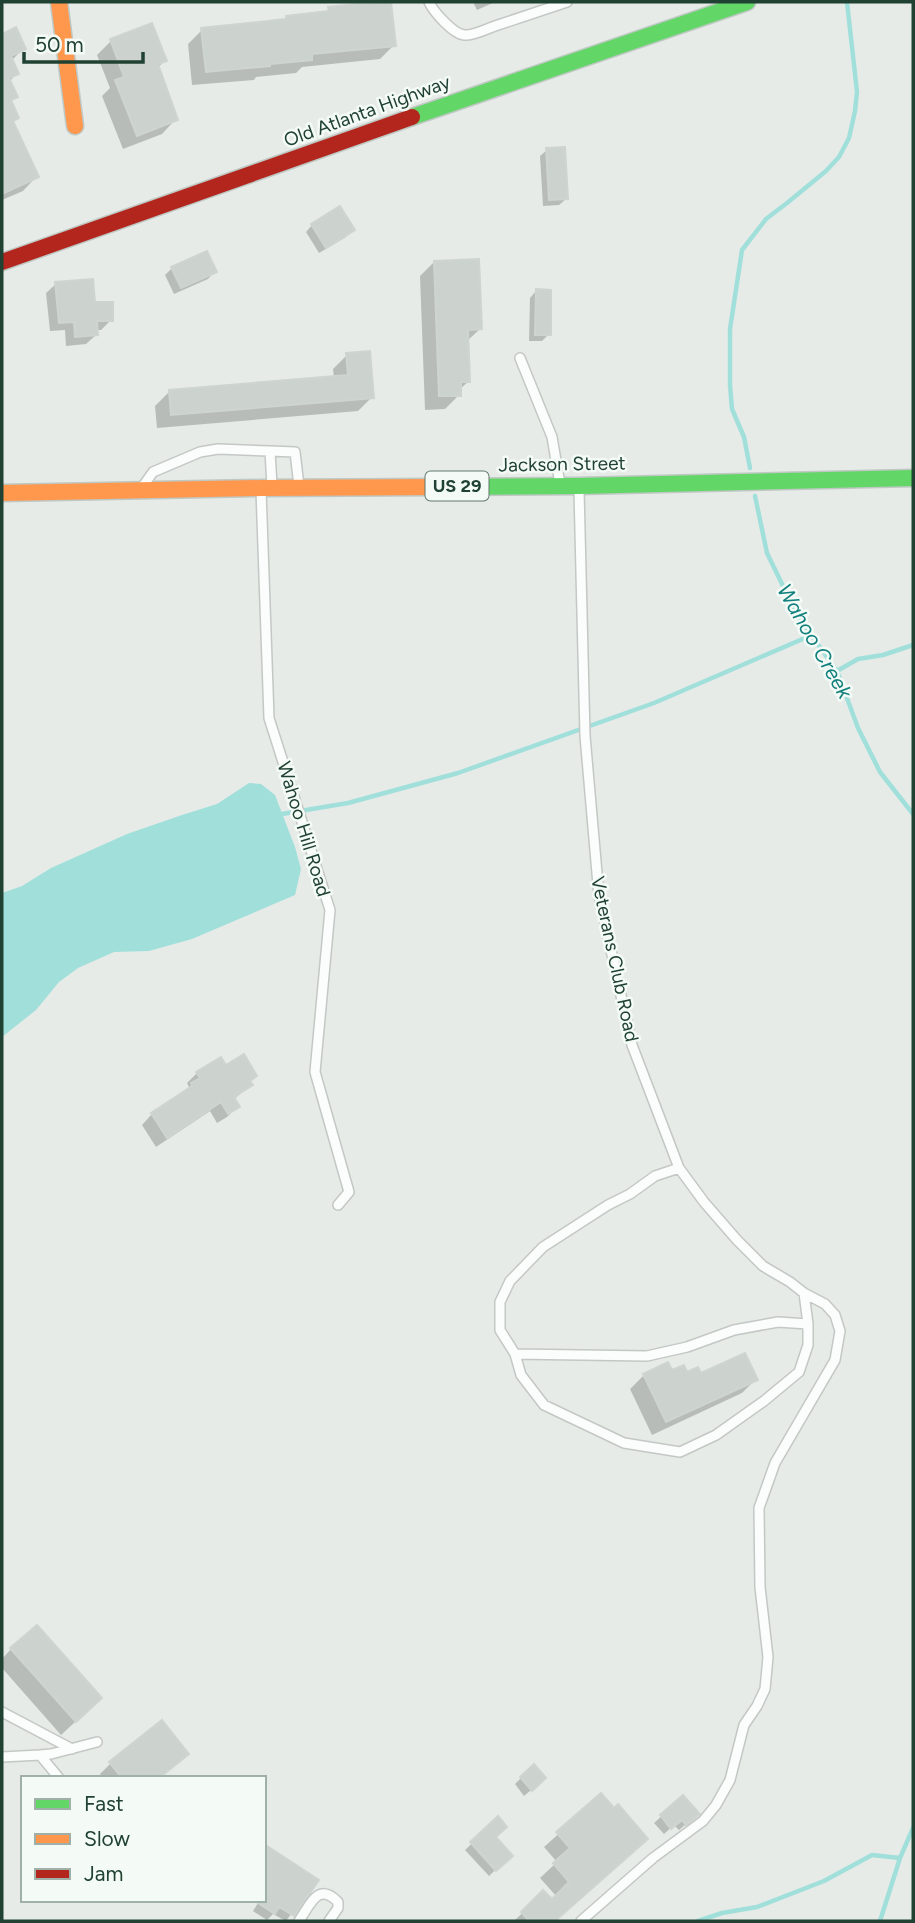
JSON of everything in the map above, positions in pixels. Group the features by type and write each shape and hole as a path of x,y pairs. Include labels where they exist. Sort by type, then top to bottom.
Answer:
{"street":[{"path":"59,2 75,126"},
{"name":"Old Atlanta Highway","path":"2,262 538,72 747,2"},
{"name":"Jackson Street","path":"2,494 267,488 579,486 913,478"}],"lane":[{"path":"429,2 455,32 464,35 567,2"},
{"path":"520,358 552,437 560,485"},
{"path":"139,490 153,472 200,452 218,449 295,452 300,488"},
{"path":"267,488 270,452"},
{"name":"Veterans Club Road","path":"579,486 585,736 599,896 632,1045 679,1168 737,1240 763,1266 825,1304 835,1315 840,1331 835,1360 775,1463 759,1508 761,1587 768,1657 765,1689 744,1725 730,1780 703,1821 653,1858 581,1921"},
{"name":"Wahoo Hill Road","path":"267,488 269,718 330,909 315,1072 349,1192 338,1205"},
{"path":"679,1168 655,1176 543,1247 510,1281 500,1302 500,1330 516,1354 521,1375 544,1405 624,1443 680,1452 716,1435 799,1372 808,1345 804,1293"},
{"path":"516,1354 647,1356 687,1347 734,1330 778,1322 808,1324"},
{"path":"2,1712 72,1749"},
{"path":"2,1757 40,1755 97,1742"},
{"path":"40,1755 57,1776"},
{"path":"299,1921 315,1896 323,1893 331,1895 338,1902 338,1908 329,1921"}],"water":[{"path":"249,783 261,784 275,795 301,869 295,895 192,939 149,951 114,952 78,968 59,982 36,1010 2,1037 2,893 22,886 51,868 127,834 217,804"}],"building":[{"path":"391,2 396,46 312,54 312,60 206,72 201,28 286,19 286,16 329,11 328,7"},
{"path":"152,23 167,61 158,64 178,120 137,136 115,80 124,77 110,39"},
{"path":"16,27 26,49 11,56 19,74 9,78 18,97 11,100 19,118 13,121 39,177 2,194 2,34"},
{"path":"565,147 568,199 549,200 546,148"},
{"path":"340,206 355,230 326,248 311,224"},
{"path":"207,251 217,272 181,288 171,267"},
{"path":"479,259 482,329 468,330 470,382 461,382 461,396 439,396 434,261"},
{"path":"93,279 95,302 113,302 113,321 97,321 98,335 75,337 74,322 59,323 55,282"},
{"path":"536,289 551,290 551,335 535,335"},
{"path":"370,351 374,398 171,415 169,390 348,375 346,353"},
{"path":"244,1054 257,1076 250,1081 253,1085 234,1097 240,1107 228,1114 221,1102 167,1138 151,1113 192,1086 191,1083 200,1078 196,1072 221,1057 226,1065"},
{"path":"745,1353 758,1380 666,1422 643,1374 668,1362 672,1370 684,1365 687,1372 698,1367 701,1373"},
{"path":"37,1625 102,1698 76,1722 10,1648"},
{"path":"162,1720 189,1754 162,1776 120,1776 109,1762"},
{"path":"534,1764 546,1778 532,1791 520,1777"},
{"path":"601,1793 614,1808 618,1804 648,1839 555,1921 529,1921 521,1912 543,1890 552,1899 569,1882 553,1863 570,1848 556,1832"},
{"path":"683,1795 700,1814 686,1825 682,1820 671,1829 660,1815"},
{"path":"498,1816 507,1827 496,1837 513,1856 496,1871 470,1842"},
{"path":"266,1845 319,1880 294,1916 279,1907 275,1914 258,1903 266,1902"}],"waterway":[{"name":"Wahoo Creek","path":"750,468 744,437 732,409 730,385 730,329 742,250 766,219 826,171 839,157 849,138 857,92 847,2"},
{"name":"Wahoo Creek","path":"755,496 767,553 797,615 837,671 858,728 880,772 913,814"},
{"path":"282,814 348,803 458,773 654,703 812,635"},
{"path":"837,671 858,659 883,655 913,645"},
{"path":"880,1921 900,1858 913,1828"},
{"path":"698,1921 722,1913 757,1907 824,1881 872,1855 900,1858"}],"traffic: fast":[{"path":"412,117 747,2"},
{"path":"437,487 913,478"}],"traffic: slow":[{"path":"59,2 75,126"},
{"path":"2,493 437,487"}],"traffic: jam":[{"path":"2,262 412,117"}]}
